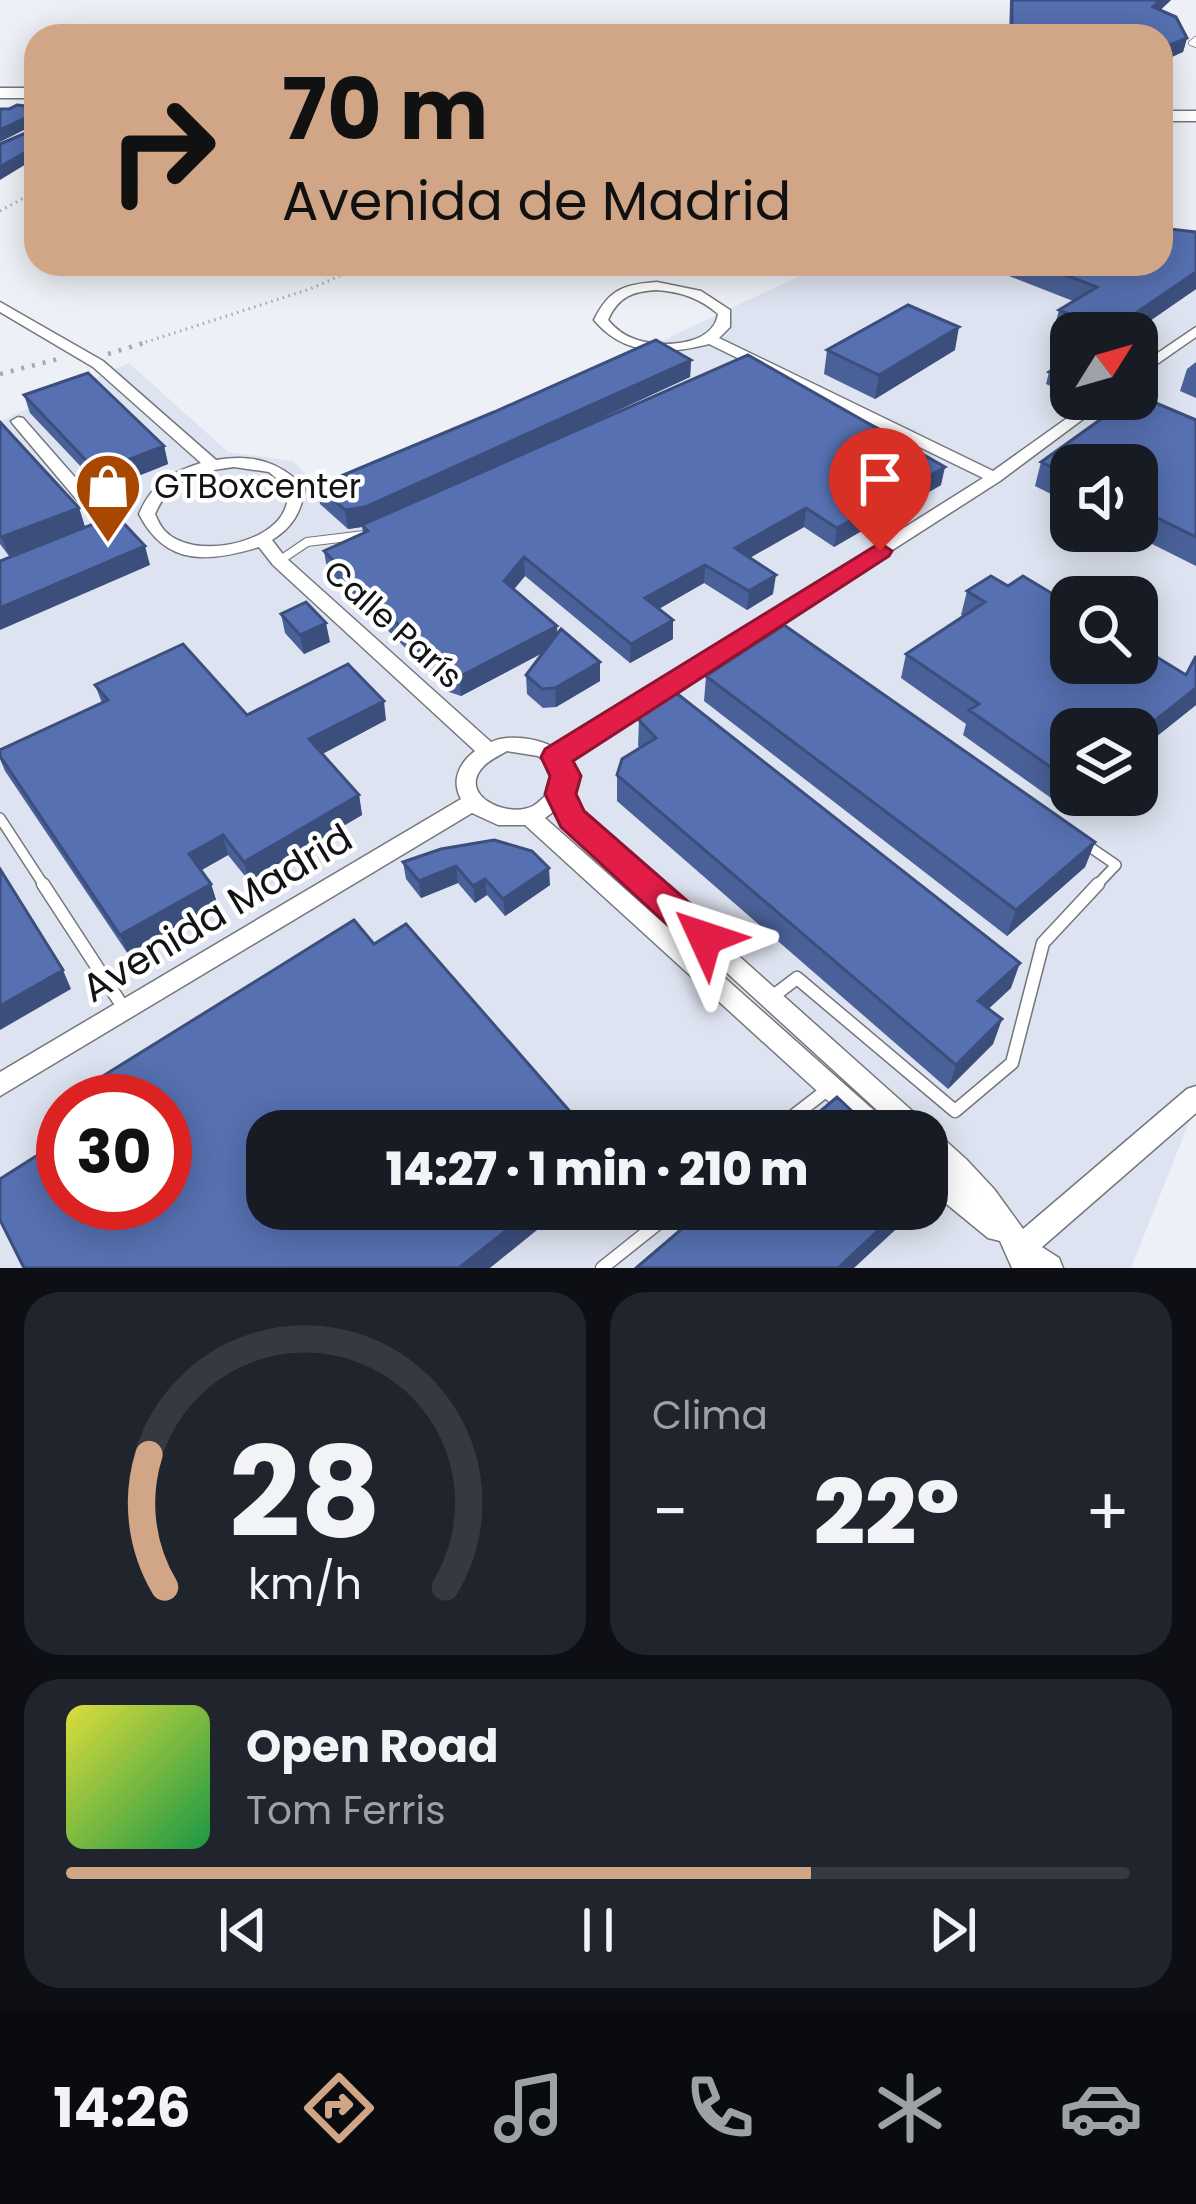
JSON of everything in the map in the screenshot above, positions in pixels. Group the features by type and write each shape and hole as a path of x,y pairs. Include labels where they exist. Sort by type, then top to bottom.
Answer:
{"street":[{"path":"710,339 723,327 725,313 714,300 694,291 641,288 618,295 604,306 601,320 610,333 630,343 672,347 710,339 994,478"},
{"path":"0,305 87,356 212,464"},
{"path":"1158,359 1196,331"},
{"path":"556,757 994,478 1074,420"},
{"path":"18,421 109,527"},
{"path":"235,462 274,469 297,488 292,515 262,539 218,550 195,550 159,538 147,514 151,501 174,478 212,464 235,462"},
{"path":"87,535 147,514"},
{"name":"Calle París","path":"262,539 279,561 487,750"},
{"path":"524,744 556,757 566,776 561,794 554,804 530,818 496,818 472,803 464,782 470,765 487,750 524,744"},
{"path":"561,794 572,818 895,1110"},
{"name":"Avenida Madrid","path":"0,1085 472,803"},
{"path":"530,818 854,1110"},
{"path":"1023,1258 1196,1097"},
{"path":"948,1159 969,1178 1023,1258"},
{"path":"948,1190 1023,1258 1049,1268"}],"lane":[{"path":"728,368 749,359"},
{"path":"279,561 307,542 370,534"},
{"path":"765,624 785,637"},
{"path":"663,689 682,703"},
{"path":"0,818 125,1010"},
{"path":"772,997 797,978 956,1111 1012,1063 1043,943 1116,865 1077,838"},
{"path":"1016,960 1035,975"},
{"path":"800,1110 828,1088"},
{"path":"602,1268 650,1230"}],"path":[{"path":"0,374 87,356 339,276"}],"shaded area":[{"path":"1196,251 1196,1105 1131,1268 0,1268 0,421 129,363 228,452 293,461 313,482 321,501 799,276 1173,276 1173,260"}],"building":[{"path":"1012,0 1160,0 1153,7 1176,17 1187,38 1173,44 1173,24 1012,24"},
{"path":"24,106 24,119 0,130 0,109"},
{"path":"24,134 24,153 0,167 0,144"},
{"path":"1173,229 1196,232 1196,272 1137,312 1059,310 1097,287 1068,276 1173,276"},
{"path":"908,305 959,327 879,375 827,350"},
{"path":"656,340 691,360 365,507 345,510 317,486 494,412"},
{"path":"748,355 945,467 837,528 806,508 735,548 776,575 749,591 705,565 645,598 673,620 631,644 524,557 504,581 557,626 459,677 447,673 324,551 368,531 362,525"},
{"path":"88,373 164,446 97,472 24,395"},
{"path":"1158,404 1196,420 1196,537 1158,518 1158,444 1066,444 1100,420 1158,420"},
{"path":"0,422 79,508 0,535"},
{"path":"116,515 145,546 0,608 0,561"},
{"path":"991,576 1008,586 1023,576 1050,592 1050,684 1158,684 1158,658 1186,675 1196,656 1196,688 1158,718 1158,708 1050,708 1050,767 969,710 979,704 906,654 985,602 967,591"},
{"path":"306,602 326,623 300,635 281,614"},
{"path":"784,625 1050,811 1050,816 1058,816 1095,842 1016,910 706,676"},
{"path":"561,629 600,662 555,688 542,689 526,675"},
{"path":"183,644 247,715 348,664 384,701 309,739 359,795 244,862 223,835 189,854 211,884 120,935 0,750 108,700 95,685"},
{"path":"675,692 1020,963 978,1001 1002,1019 956,1065 617,775 622,759 656,738 639,720 643,711"},
{"path":"494,840 532,851 549,868 503,899 485,879 473,886 456,866 419,881 403,862 441,849"},
{"path":"0,869 63,970 0,1006"},
{"path":"354,920 374,944 406,924 569,1110 246,1110 246,1230 507,1230 459,1268 24,1268 0,1220 0,1179 36,1156 36,1230 192,1230 192,1074 106,1074"},
{"path":"837,1097 851,1110 822,1110"},
{"path":"680,1230 879,1230 838,1268 636,1268"}],"place":[{"name":"GTBoxcenter","path":"108,545"}],"route":[{"path":"705,938 572,818 561,794 566,776 556,757 880,551"}]}
